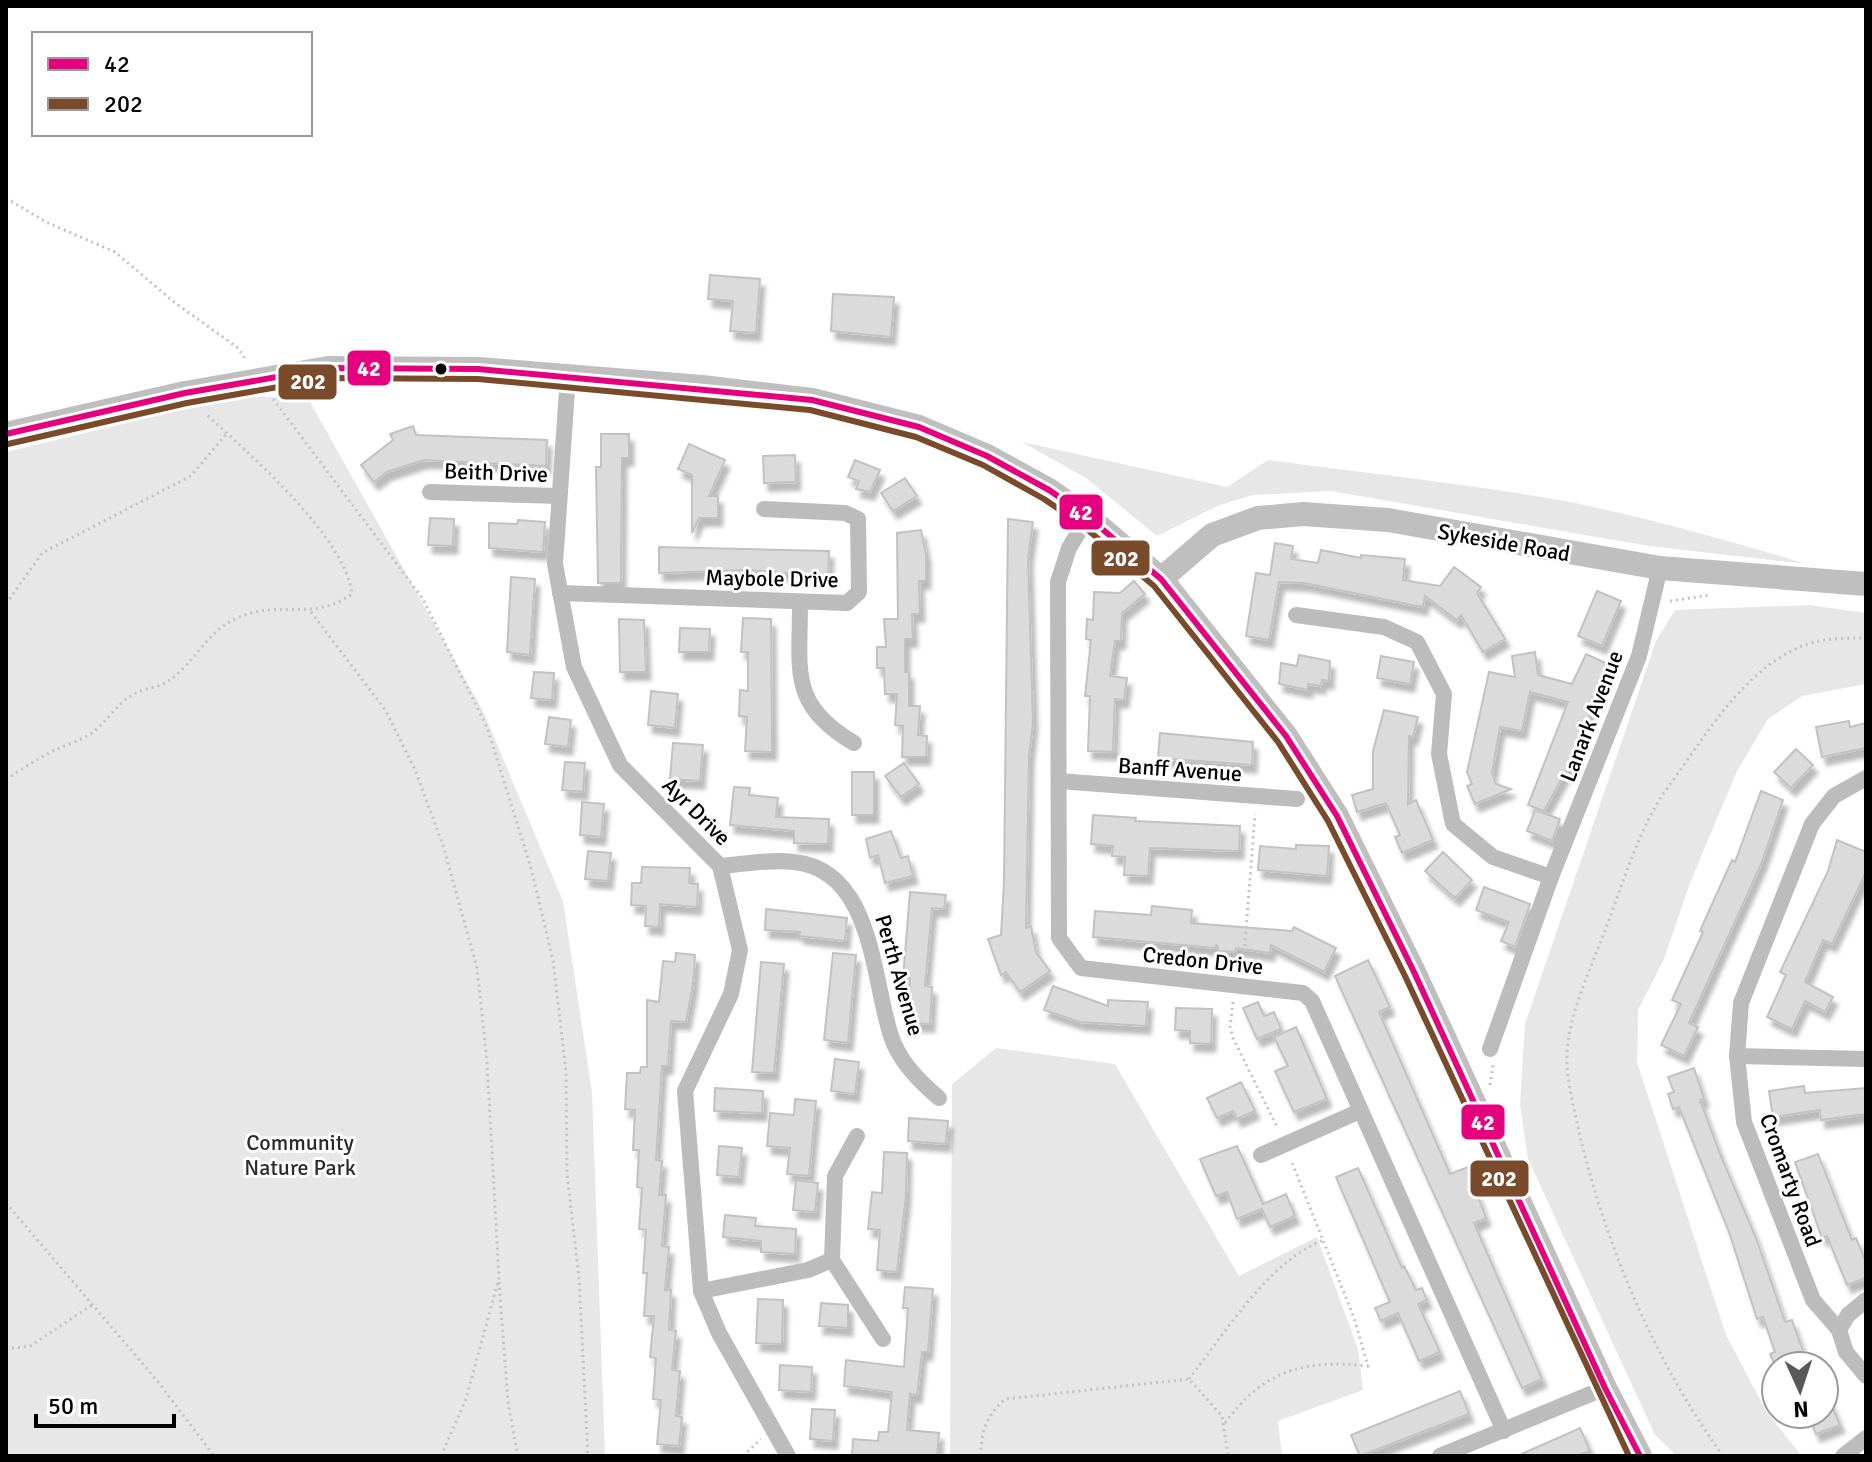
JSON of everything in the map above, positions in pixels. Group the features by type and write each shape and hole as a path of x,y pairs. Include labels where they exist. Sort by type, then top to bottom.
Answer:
{"main road":[{"path":"6,434 257,378 328,368 404,367 568,376 812,400 919,427 987,456 1088,517 1161,579 1286,736 1337,816 1414,972 1605,1388 1640,1456"},
{"name":"Sykeside Road","path":"1161,579 1212,535 1258,518 1303,514 1388,520 1660,568 1866,584"}],"street":[{"name":"Ayr Drive","path":"568,376 555,564 574,667 620,765 720,866 740,950 731,994 685,1091 701,1291 719,1333 788,1456"},
{"name":"Beith Drive","path":"430,492 559,496"},
{"name":"Maybole Drive","path":"560,593 800,604 847,603 859,592 858,519 845,513 764,509"},
{"name":"Credon Drive","path":"1088,517 1069,548 1058,582 1059,938 1081,968 1303,993 1312,1001 1504,1431"},
{"name":"Lanark Avenue","path":"1490,1049 1551,877 1639,656 1660,568"},
{"path":"800,604 800,688 825,726 854,743"},
{"path":"1296,615 1384,627 1417,642 1444,694 1439,754 1453,824 1493,857 1551,877"},
{"name":"Cromarty Road","path":"1866,778 1834,796 1812,824 1741,1003 1737,1056 1744,1122 1813,1300 1839,1330 1846,1352 1866,1376"},
{"name":"Banff Avenue","path":"1059,781 1297,799"},
{"name":"Perth Avenue","path":"720,866 795,862 829,873 857,907 892,1039 916,1079 939,1098"},
{"path":"1737,1056 1866,1059"},
{"path":"1261,1155 1360,1111"},
{"path":"857,1136 835,1176 832,1260 883,1339"},
{"path":"701,1291 808,1270 832,1260"},
{"path":"1839,1330 1848,1315 1866,1300"},
{"path":"1440,1456 1605,1388"},
{"path":"1843,1456 1866,1438"}],"path":[{"path":"6,198 46,222 115,252 174,302 238,348 257,378 423,599 492,741 531,868 553,960 566,1072 567,1174 579,1278 588,1456"},
{"path":"6,779 93,732 112,709 136,693 165,683 185,665 207,637 237,618 293,607 311,612 336,606 352,594 350,577 297,502 185,393"},
{"path":"6,604 42,553 191,476 227,433"},
{"path":"311,612 350,659 392,723 421,785 467,925 477,968 487,1063 508,1403 518,1456"},
{"path":"1723,1456 1697,1416 1629,1288 1586,1159 1572,1098 1567,1054 1575,1012 1651,812 1663,794 1746,687 1785,654 1812,642 1866,638"},
{"path":"1225,1423 1245,1395 1290,1369 1336,1362 1368,1366 1324,1240 1285,1145"},
{"path":"6,1203 159,1383 214,1456"},
{"path":"981,1456 981,1436 987,1418 1005,1399 1189,1379 1281,1265 1300,1249 1324,1240"},
{"path":"441,1456 466,1399 499,1278"},
{"path":"6,1349 30,1346 92,1305"},
{"path":"1189,1379 1225,1423 1228,1456"},
{"path":"743,1456 772,1427"}],"green space":[{"name":"Community Nature Park","path":"242,395 309,400 483,711 563,901 592,1092 605,1456 6,1456 6,452"},
{"path":"1022,442 1227,487 1268,460 1523,494 1653,521 1807,564 1649,546 1331,491 1253,495 1217,506 1157,536 1086,478"},
{"path":"1809,605 1866,613 1866,684 1802,696 1768,719 1737,771 1690,883 1664,959 1638,1010 1637,1062 1726,1335 1760,1400 1760,1430 1781,1430 1802,1456 1677,1456 1655,1435 1528,1159 1520,1105 1525,1024 1656,641 1675,610"},
{"path":"996,1048 1115,1064 1239,1276 1317,1237 1358,1349 1363,1390 1278,1421 1282,1456 950,1456 952,1084"}],"building":[{"path":"710,275 760,279 756,333 730,331 733,301 708,299"},
{"path":"833,294 894,297 891,337 831,331"},
{"path":"413,426 416,435 547,440 546,466 424,460 387,472 374,482 361,465 393,440 390,434"},
{"path":"601,434 629,434 629,458 622,458 621,583 598,583 596,467 601,467"},
{"path":"689,444 725,460 709,496 718,496 718,518 699,518 692,533 692,475 678,469"},
{"path":"795,455 796,482 764,483 763,456"},
{"path":"855,460 880,470 870,492 856,489 859,481 848,477"},
{"path":"905,478 917,496 893,511 881,493"},
{"path":"430,518 454,519 453,546 428,545"},
{"path":"1008,519 1033,522 1028,558 1033,722 1029,757 1026,928 1031,926 1036,952 1050,971 1020,992 1006,972 1001,975 988,939 1001,935 1004,882"},
{"path":"518,520 545,522 543,552 489,548 489,523 517,524"},
{"path":"921,530 926,555 926,581 919,581 920,614 912,614 913,639 905,639 905,672 909,672 909,706 920,706 918,735 927,736 926,757 902,757 903,726 895,725 897,694 885,694 884,668 877,668 877,647 886,647 884,619 898,619 897,533"},
{"path":"1275,543 1293,546 1291,559 1318,563 1321,550 1361,558 1361,555 1405,559 1403,580 1440,586 1454,567 1481,587 1477,593 1505,639 1483,652 1461,615 1457,620 1425,596 1423,607 1304,583 1279,582 1269,640 1246,636 1256,573 1270,575"},
{"path":"659,547 829,551 828,577 749,570 659,573"},
{"path":"511,577 535,579 530,655 507,652"},
{"path":"1134,581 1145,594 1122,613 1121,641 1115,641 1110,676 1127,678 1124,700 1115,699 1113,752 1088,751 1090,696 1085,696 1091,640 1086,639 1087,619 1093,620 1094,592 1120,593"},
{"path":"1597,591 1621,601 1602,646 1578,636"},
{"path":"743,618 771,619 772,752 745,751 747,717 739,716 740,690 748,691 748,652 741,652"},
{"path":"619,619 644,620 646,672 620,672"},
{"path":"680,628 710,629 709,652 679,652"},
{"path":"1535,652 1538,675 1572,684 1586,654 1608,664 1587,710 1591,712 1571,762 1544,811 1528,805 1568,702 1530,692 1522,731 1500,727 1492,773 1496,784 1511,789 1475,804 1467,786 1472,784 1467,772 1489,672 1515,677 1512,656"},
{"path":"1299,655 1330,661 1329,681 1322,680 1321,686 1308,684 1308,690 1279,684 1281,663 1297,666"},
{"path":"1381,656 1414,662 1410,684 1377,678"},
{"path":"534,672 554,673 552,700 531,698"},
{"path":"651,691 678,694 675,728 648,725"},
{"path":"1384,710 1418,717 1413,737 1409,736 1408,804 1416,800 1433,840 1402,853 1395,837 1400,835 1386,803 1357,812 1352,795 1373,789 1373,751"},
{"path":"549,717 571,720 568,747 545,744"},
{"path":"1849,721 1850,727 1866,723 1866,748 1822,757 1816,727"},
{"path":"1160,733 1253,742 1252,765 1158,758"},
{"path":"673,743 703,745 700,781 670,779"},
{"path":"1796,749 1813,765 1791,788 1774,772"},
{"path":"565,762 585,763 583,792 562,790"},
{"path":"904,763 919,784 901,797 885,776"},
{"path":"852,772 874,772 874,815 852,815"},
{"path":"734,787 750,788 749,795 778,798 776,817 829,819 828,844 794,843 794,831 730,825"},
{"path":"1761,791 1783,800 1762,862 1689,1023 1698,1027 1684,1056 1661,1045 1681,1004 1672,1000 1732,860 1735,862"},
{"path":"582,802 604,804 601,837 580,835"},
{"path":"1535,810 1560,819 1552,841 1527,831"},
{"path":"1093,815 1136,818 1135,821 1240,826 1239,851 1150,848 1148,876 1124,875 1125,857 1112,856 1113,846 1091,844"},
{"path":"891,831 901,858 908,856 913,876 885,883 878,855 870,858 866,839"},
{"path":"1837,840 1866,852 1866,872 1832,944 1823,940 1805,982 1833,997 1825,1012 1805,1001 1792,1029 1767,1017 1786,975 1780,972 1828,871"},
{"path":"1296,845 1329,846 1327,876 1258,870 1260,846 1296,849"},
{"path":"588,851 611,853 608,881 585,879"},
{"path":"1443,852 1472,880 1455,898 1425,871"},
{"path":"642,867 690,868 689,883 698,884 697,907 660,904 659,927 645,926 646,906 631,905 632,883 641,883"},
{"path":"1484,887 1530,904 1515,947 1501,941 1509,922 1476,910"},
{"path":"910,892 946,895 944,909 932,908 925,986 932,987 930,1024 907,1023 910,978 903,978"},
{"path":"1152,906 1192,910 1191,923 1292,931 1294,927 1336,948 1324,972 1271,945 1270,953 1236,948 1235,952 1219,951 1216,944 1216,948 1093,937 1095,911 1151,915"},
{"path":"766,909 847,918 845,941 799,936 800,932 765,930"},
{"path":"676,953 695,955 693,984 686,1022 671,1021 668,1066 662,1066 656,1160 662,1161 659,1195 666,1195 662,1246 669,1247 665,1290 671,1290 669,1330 676,1331 672,1370 680,1371 676,1416 682,1417 679,1446 657,1444 661,1400 653,1399 656,1358 650,1357 654,1316 644,1316 646,1230 639,1229 642,1188 637,1187 639,1150 633,1150 635,1110 625,1109 627,1073 640,1073 641,1067 647,1067 647,1000 659,1002 663,961 675,962"},
{"path":"833,953 856,955 848,1043 824,1040"},
{"path":"1368,960 1390,1007 1379,1012 1450,1174 1476,1164 1482,1179 1473,1183 1486,1218 1474,1223 1542,1379 1522,1388 1335,976"},
{"path":"761,962 784,964 774,1073 752,1072"},
{"path":"1053,986 1108,1006 1108,1000 1148,1002 1146,1026 1080,1022 1044,1010"},
{"path":"1258,1002 1264,1016 1274,1012 1281,1029 1257,1039 1243,1008"},
{"path":"1176,1008 1212,1009 1211,1044 1190,1043 1190,1031 1175,1030"},
{"path":"1296,1027 1327,1099 1294,1112 1275,1071 1288,1066 1274,1037"},
{"path":"835,1059 859,1062 855,1094 831,1091"},
{"path":"1694,1068 1704,1099 1700,1100 1720,1154 1756,1238 1785,1322 1792,1320 1802,1350 1774,1350 1763,1317 1757,1319 1729,1232 1679,1107 1673,1109 1668,1094 1674,1092 1668,1077"},
{"path":"1241,1082 1255,1111 1237,1119 1233,1111 1217,1118 1207,1098"},
{"path":"1804,1086 1805,1093 1866,1088 1866,1114 1821,1120 1820,1110 1773,1117 1769,1091"},
{"path":"715,1088 763,1091 762,1113 714,1111"},
{"path":"795,1099 816,1101 809,1176 787,1174 790,1148 767,1146 770,1113 794,1115"},
{"path":"909,1118 948,1121 946,1144 908,1141"},
{"path":"719,1146 742,1148 739,1177 717,1175"},
{"path":"1237,1146 1263,1204 1286,1194 1295,1216 1270,1227 1262,1209 1237,1219 1227,1192 1216,1196 1200,1159"},
{"path":"884,1152 907,1153 906,1195 897,1272 877,1270 880,1230 868,1229 872,1192 882,1193"},
{"path":"1818,1154 1852,1240 1856,1238 1866,1263 1866,1278 1847,1285 1827,1236 1822,1238 1795,1162"},
{"path":"1358,1168 1402,1268 1404,1266 1416,1290 1422,1288 1427,1300 1418,1304 1440,1352 1419,1361 1398,1313 1381,1321 1375,1308 1390,1302 1336,1177"},
{"path":"796,1180 818,1183 815,1212 793,1210"},
{"path":"725,1215 756,1218 755,1226 796,1229 795,1254 761,1252 761,1241 723,1237"},
{"path":"905,1287 933,1289 928,1352 922,1352 917,1395 910,1394 907,1430 939,1433 937,1456 852,1456 853,1439 878,1441 879,1432 888,1432 892,1392 844,1386 846,1360 904,1367 908,1308 903,1308"},
{"path":"758,1299 783,1300 782,1344 756,1343"},
{"path":"821,1303 848,1305 848,1328 819,1326"},
{"path":"780,1365 812,1367 811,1392 779,1390"},
{"path":"1460,1391 1469,1414 1360,1456 1351,1435"},
{"path":"812,1409 835,1410 833,1441 810,1439"},
{"path":"1580,1428 1590,1451 1576,1456 1517,1456"}],"transit line":[{"name":"42","path":"6,434 185,393 328,368 478,369 812,400 919,427 987,456 1049,490 1088,517 1161,579 1286,736 1337,816 1414,972 1605,1388 1640,1456"},
{"name":"202","path":"8,444 187,403 329,378 478,379 810,410 916,437 983,465 1044,499 1082,525 1154,586 1278,742 1328,821 1405,976 1629,1456"}]}
